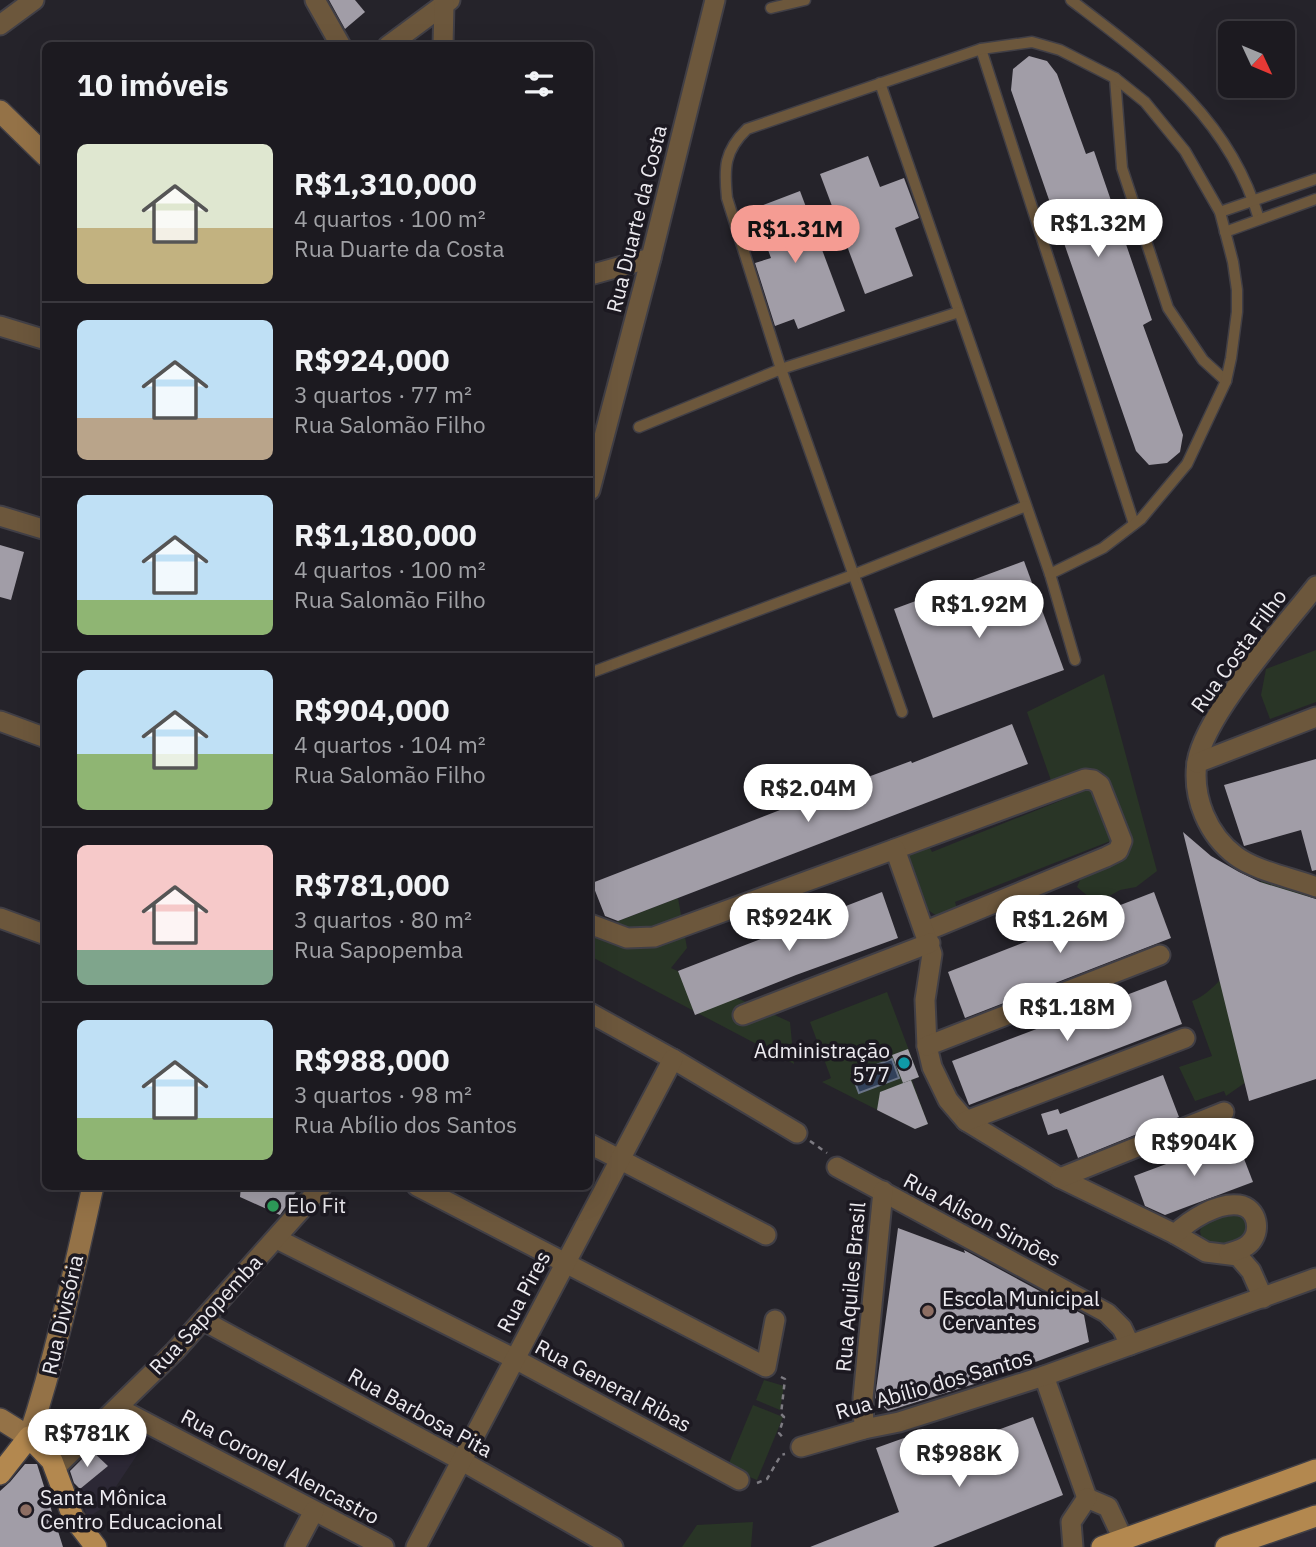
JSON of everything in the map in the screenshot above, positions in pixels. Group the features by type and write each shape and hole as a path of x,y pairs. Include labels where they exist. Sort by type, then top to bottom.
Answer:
{"main road":[{"path":"0,1474 29,1437 47,1453 73,1517 94,1546"},
{"path":"1102,1547 1316,1470"},
{"path":"1226,1547 1316,1516"}],"street":[{"path":"0,25 34,0"},
{"path":"315,0 339,42"},
{"name":"Rua Duarte da Costa","path":"593,479 715,0"},
{"path":"393,42 447,2"},
{"path":"443,42 447,2"},
{"path":"0,111 42,152"},
{"path":"593,274 651,258"},
{"path":"0,327 42,339"},
{"path":"0,516 42,529"},
{"name":"Rua Costa Filho","path":"1316,586 1216,716 1202,745 1197,763 1200,803 1208,825 1223,845 1238,858 1316,887"},
{"path":"1197,763 1316,717"},
{"path":"0,720 42,736"},
{"path":"593,925 627,938 654,937 1085,779 1100,785 1122,841 1118,851 928,937 743,1015"},
{"path":"895,849 928,937 932,965 925,1000 927,1046 940,1088 948,1100 966,1121 1060,1178 1206,1252 1238,1256 1248,1266 1263,1298"},
{"path":"0,918 42,933"},
{"path":"927,1046 1160,956"},
{"path":"593,1015 797,1133"},
{"path":"966,1121 1185,1038"},
{"name":"Rua Pires","path":"416,1547 673,1059"},
{"path":"1060,1178 1224,1112"},
{"path":"593,1146 766,1235"},
{"name":"Rua Aílson Simões","path":"837,1167 1107,1313 1122,1328 1130,1345"},
{"name":"Rua Divisória","path":"29,1437 58,1338 92,1190"},
{"name":"Rua Sapopemba","path":"55,1468 204,1321 319,1190"},
{"path":"425,1190 766,1367 775,1320"},
{"name":"Rua Aquiles Brasil","path":"864,1429 863,1398 883,1191"},
{"path":"1175,1234 1198,1216 1237,1205 1249,1210 1256,1222 1256,1233 1251,1242 1248,1266"},
{"name":"Rua General Ribas","path":"277,1239 514,1359 739,1480"},
{"path":"1229,1253 1251,1242"},
{"name":"Rua Abílio dos Santos","path":"801,1447 899,1422 1044,1376 1316,1278"},
{"name":"Rua Barbosa Pita","path":"204,1321 614,1547"},
{"path":"1044,1376 1087,1498 1108,1507 1124,1539"},
{"name":"Rua Coronel Alencastro","path":"118,1408 384,1547"},
{"path":"0,1419 29,1437"},
{"path":"1073,1547 1071,1522 1087,1498"},
{"path":"295,1547 314,1511"}],"lane":[{"path":"771,8 805,0"},
{"path":"1071,0 1148,58 1213,127 1240,167 1259,219"},
{"path":"902,712 780,369 727,198 725,178 728,154 736,140 747,129 981,50 1032,42 1060,50 1115,78 1145,102 1185,151 1220,212 1236,281 1237,312 1226,381 1187,464 1135,524 1103,548 1050,575"},
{"path":"981,50 1135,524"},
{"path":"1115,78 1122,168 1168,308 1203,360 1226,381"},
{"path":"880,83 1050,575 1075,660"},
{"path":"1220,212 1316,179"},
{"path":"1225,232 1316,199"},
{"path":"639,427 780,369 959,312"},
{"path":"593,672 853,575 1026,506"}],"path":[{"path":"766,1367 785,1379 781,1414 784,1417 779,1433 783,1439 801,1447"},
{"path":"739,1480 750,1486 767,1479 781,1455 801,1447"}],"shaded area":[{"path":"131,1415 149,1437 101,1509 87,1518 80,1489 108,1466 90,1449"},
{"path":"1316,1528 1316,1547 1260,1547"}],"green space":[{"path":"1316,650 1316,702 1270,719 1261,695 1266,669"},
{"path":"1104,674 1157,871 1136,887 1120,890 1104,899 1089,897 1077,887 1085,869 1124,854 1100,785 1054,789 1027,712"},
{"path":"1092,788 1113,840 955,902 958,912 942,918 920,901 906,858 912,848 927,842 932,852"},
{"path":"1261,879 1316,899 1254,1006 1230,1023 1272,1064 1226,1096 1224,1091 1195,1101 1179,1067 1212,1056 1192,1001 1201,997 1221,979 1247,944 1256,923"},
{"path":"678,898 687,948 671,968 790,1022 794,1064 593,958 593,917 608,925"},
{"path":"887,992 919,1077 912,1080 928,1124 915,1129 822,1082 831,1078 810,1022"},
{"path":"1234,1211 1248,1219 1246,1238 1222,1248 1202,1241 1200,1231 1204,1222"},
{"path":"764,1380 784,1386 780,1410 756,1400"},
{"path":"753,1405 783,1417 757,1480 727,1468"},
{"path":"753,1522 751,1547 682,1547 697,1525"}],"water":[{"path":"892,1059 899,1078 859,1093 852,1074"}],"building":[{"path":"329,0 355,0 365,12 345,29"},
{"path":"1029,56 1047,61 1057,74 1086,154 1094,151 1152,320 1143,325 1183,435 1180,452 1167,463 1149,465 1136,451 1011,90 1013,69"},
{"path":"868,156 880,187 904,178 919,218 895,228 913,276 865,294 820,174"},
{"path":"800,191 845,311 798,329 794,319 775,326 755,263 771,258 753,209"},
{"path":"0,545 24,552 11,600 0,597"},
{"path":"1024,561 1064,670 933,718 894,609"},
{"path":"1012,724 1028,764 618,921 605,916 593,883 798,803 911,761 912,763"},
{"path":"1316,759 1316,870 1312,871 1301,830 1244,846 1224,785"},
{"path":"1183,832 1211,856 1239,872 1260,882 1316,899 1316,1079 1249,1101"},
{"path":"882,892 898,938 695,1015 678,971"},
{"path":"1154,892 1171,938 965,1018 948,972"},
{"path":"1166,980 1182,1024 969,1105 952,1061"},
{"name":"Administração 577","path":"908,1049 919,1077 903,1083 892,1055"},
{"path":"1163,1075 1179,1117 1078,1158 1067,1129 1048,1135 1041,1114 1058,1109 1060,1114"},
{"path":"911,1080 928,1124 915,1129 877,1110 880,1092"},
{"path":"1236,1138 1253,1182 1165,1215 1145,1206 1134,1176"},
{"name":"Elo Fit","path":"241,1190 297,1190 280,1215 240,1197"},
{"path":"898,1228 965,1253 964,1250 1084,1315 1089,1342 987,1380 888,1411 875,1398"},
{"path":"1033,1417 1063,1495 933,1547 810,1547 899,1512 876,1448 904,1438 914,1461"},
{"path":"91,1450 108,1466 80,1489 74,1483 70,1471"},
{"name":"Santa Mônica Centro Educacional","path":"25,1464 37,1464 63,1547 0,1547 0,1491"}],"place":[{"name":"Administração 577","path":"904,1063"},
{"name":"Elo Fit","path":"273,1206"},
{"name":"Escola Municipal Cervantes","path":"928,1311"},
{"name":"Santa Mônica Centro Educacional","path":"26,1510"}]}
